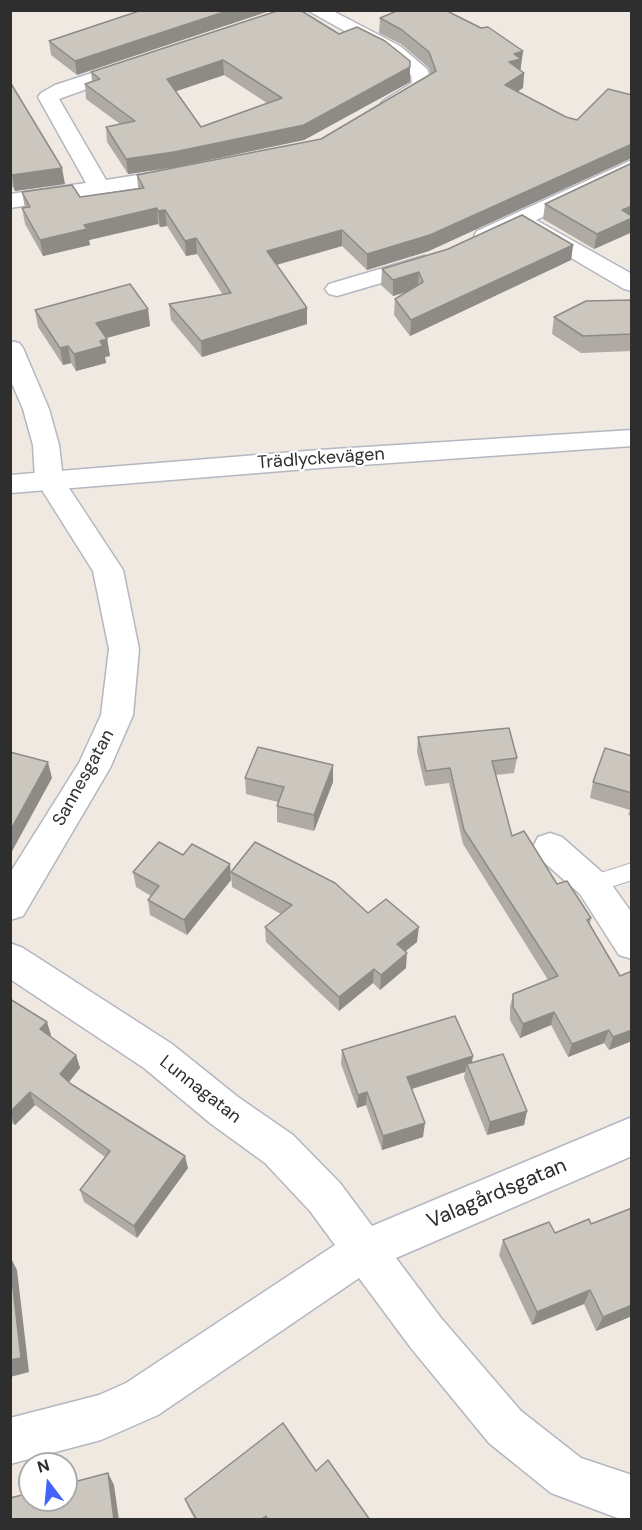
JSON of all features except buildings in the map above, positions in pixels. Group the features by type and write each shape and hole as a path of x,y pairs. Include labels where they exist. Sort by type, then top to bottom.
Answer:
{"street":[{"path":"305,11 393,50 423,77 423,85 372,116"},
{"path":"100,188 48,97 62,89 151,60"},
{"path":"469,243 632,166"},
{"path":"10,201 196,172"},
{"path":"521,219 632,284"},
{"path":"337,289 404,270 449,253"},
{"path":"10,348 36,409 46,446 49,479"},
{"name":"Trädlyckevägen","path":"10,484 49,479 632,438"},
{"name":"Sannesgatan","path":"10,905 93,768 117,715 124,649 108,570 49,479"},
{"path":"550,847 592,884 632,944"},
{"name":"Lunnagatan","path":"10,959 158,1056 224,1110 279,1149 325,1197 426,1333 505,1427 567,1476 632,1499"},
{"name":"Valagårdsgatan","path":"363,1251 632,1136"},
{"path":"10,1441 101,1417 141,1399 363,1251"}],"lane":[{"path":"592,884 632,871"}]}
